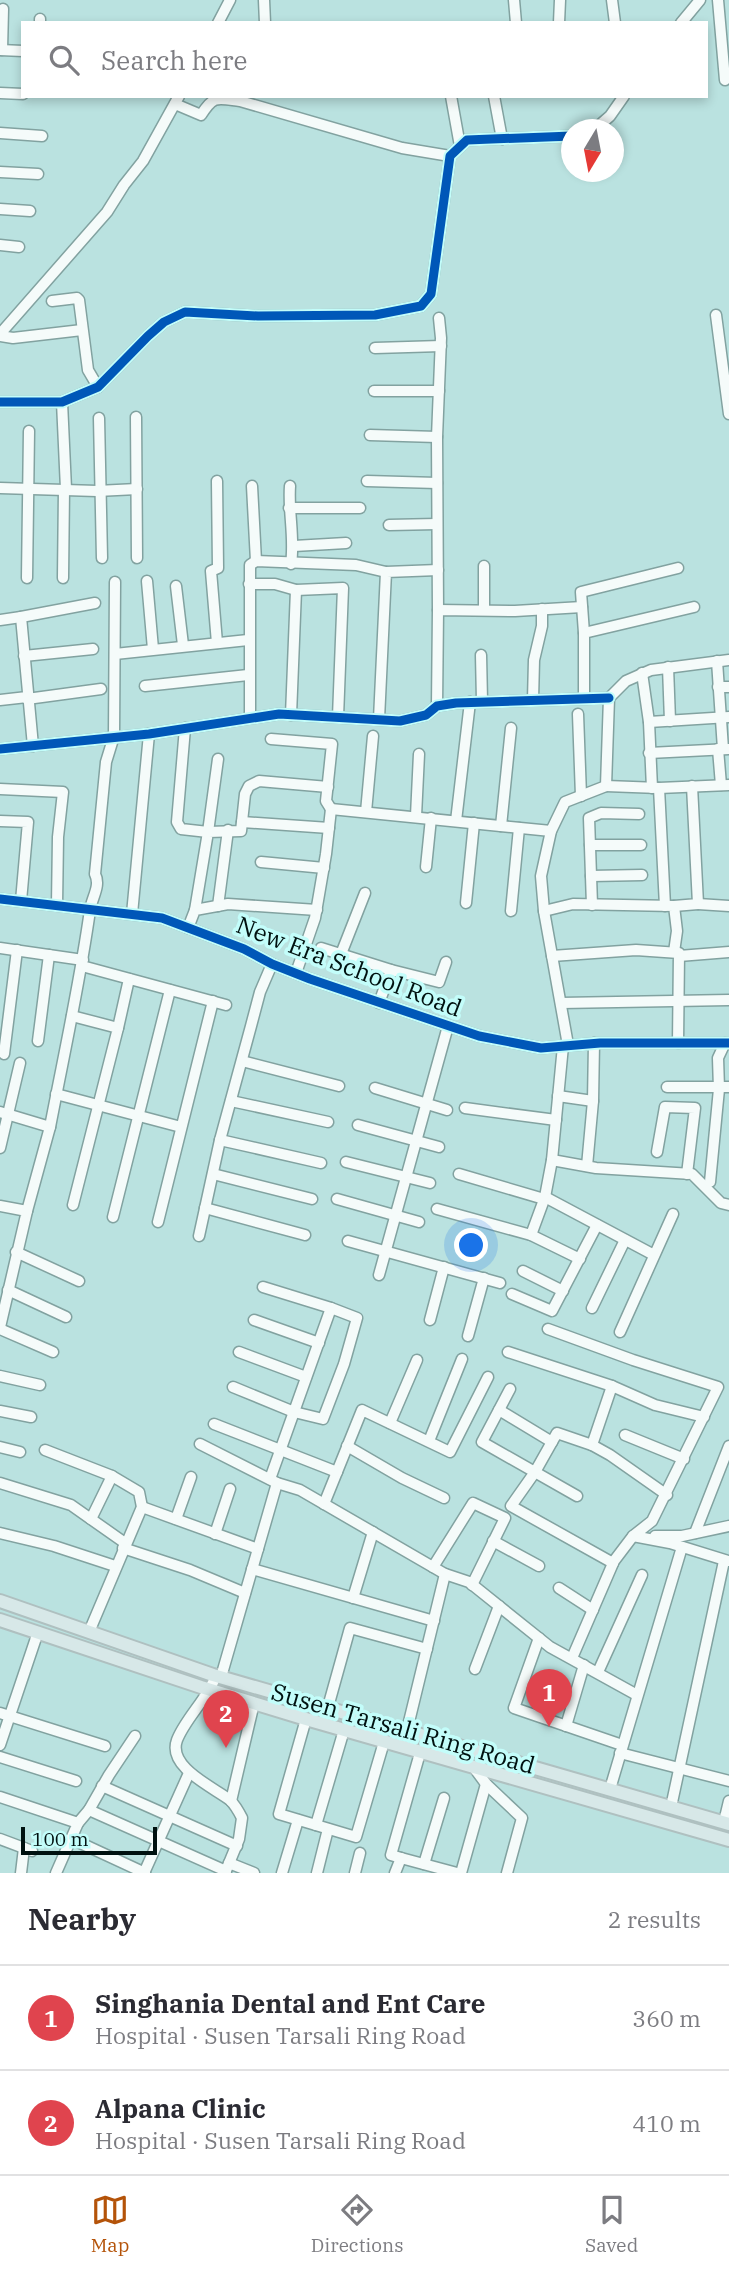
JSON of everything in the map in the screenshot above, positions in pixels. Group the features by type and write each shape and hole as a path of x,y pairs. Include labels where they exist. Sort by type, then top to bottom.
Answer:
{"main road":[{"name":"Susen Tarsali Ring Road","path":"0,1601 219,1676 727,1823"},
{"name":"Susen Tarsali Ring Road","path":"0,1620 306,1719 729,1840"}],"street":[{"path":"219,21 230,0"},
{"path":"264,0 265,21"},
{"path":"514,0 516,21"},
{"path":"559,21 560,0"},
{"path":"612,0 615,21"},
{"path":"683,21 700,0"},
{"path":"718,0 725,80"},
{"path":"3,9 1,50 21,51"},
{"path":"0,93 21,94"},
{"path":"451,98 460,146"},
{"path":"494,98 502,139"},
{"path":"607,119 623,98"},
{"path":"82,330 13,338 0,335 107,212 143,161 177,100 201,115 208,102 214,99 240,101 401,148 450,156"},
{"path":"0,133 42,136"},
{"path":"0,402 62,402 98,387 164,322 185,312 258,316 375,315 421,306 431,294 450,156 467,140 561,136"},
{"path":"0,172 38,174"},
{"path":"0,208 30,211"},
{"path":"0,245 19,247"},
{"path":"52,301 78,299 88,370 98,387"},
{"path":"716,315 729,414"},
{"path":"436,706 437,437 441,346 439,318"},
{"path":"375,348 441,346"},
{"path":"373,391 439,391"},
{"path":"62,402 65,489 63,578"},
{"path":"136,417 137,558"},
{"path":"99,418 102,558"},
{"path":"27,578 29,431"},
{"path":"370,435 437,437"},
{"path":"217,481 218,568 211,570 217,643"},
{"path":"367,481 437,483"},
{"path":"252,486 256,561"},
{"path":"290,486 289,508 294,546 291,564"},
{"path":"0,488 137,489"},
{"path":"289,508 360,508"},
{"path":"389,525 437,524"},
{"path":"294,546 346,543"},
{"path":"250,718 250,565 256,561 356,565 386,572 438,570"},
{"path":"484,566 484,609"},
{"path":"583,698 584,633 581,592 678,568"},
{"path":"379,719 386,572"},
{"path":"146,581 153,649"},
{"path":"53,1352 0,1328 6,1286 50,1127 90,909 98,881 95,874 106,762 114,736 115,582"},
{"path":"249,584 275,584 296,590 343,589 338,718"},
{"path":"176,586 183,645"},
{"path":"291,715 296,590"},
{"path":"0,620 95,603"},
{"path":"438,610 582,607"},
{"path":"584,633 694,607"},
{"path":"533,699 534,660 542,626 542,609"},
{"path":"21,617 33,746"},
{"path":"115,654 248,640"},
{"path":"24,656 93,649"},
{"path":"481,655 482,701"},
{"path":"606,786 609,698 626,681 642,673 729,660"},
{"path":"530,1235 545,1198 566,1046 544,911 541,876 551,831 565,802 606,786 655,788 725,785 723,687 717,661"},
{"path":"668,667 670,721"},
{"path":"642,673 649,722 649,753 670,906 677,931 678,1043"},
{"path":"145,687 248,675"},
{"path":"0,701 101,689"},
{"path":"0,749 149,734 250,718 291,715 400,721 426,715 436,706 470,702 609,698"},
{"path":"456,821 470,702"},
{"path":"578,715 581,796"},
{"path":"649,722 724,718"},
{"path":"185,728 177,825 185,831 241,831 247,790 259,781 328,787"},
{"path":"501,826 511,728"},
{"path":"132,914 149,734"},
{"path":"366,812 373,736"},
{"path":"271,739 332,744 327,801 331,809 324,868 317,910 296,973"},
{"path":"649,753 723,749"},
{"path":"416,816 419,754"},
{"path":"188,928 195,910 218,759"},
{"path":"692,786 698,904"},
{"path":"0,789 63,792 58,837 57,905"},
{"path":"331,809 551,831"},
{"path":"592,905 589,818 601,813 639,814"},
{"path":"426,867 431,818"},
{"path":"0,821 28,822 21,901"},
{"path":"242,822 329,828"},
{"path":"466,903 474,823"},
{"path":"511,911 519,828"},
{"path":"218,906 228,831"},
{"path":"590,845 640,845"},
{"path":"261,862 324,868"},
{"path":"591,876 642,875"},
{"path":"341,954 365,893"},
{"name":"New Era School Road","path":"0,899 162,918 244,949 296,973 479,1036 541,1048 594,1043 727,1043"},
{"path":"195,910 228,904 317,910"},
{"path":"544,911 573,904 729,906"},
{"path":"0,948 49,954 226,1005"},
{"path":"321,948 391,971 439,982 446,962"},
{"path":"4,1054 17,950"},
{"path":"552,956 636,950 677,954 729,952"},
{"path":"38,1041 49,954"},
{"path":"199,1236 220,1140 260,992 272,964"},
{"path":"379,1003 391,971"},
{"path":"73,1206 129,979"},
{"path":"113,1217 170,990"},
{"path":"561,1003 729,1000"},
{"path":"158,1222 213,1001"},
{"path":"72,1016 118,1028"},
{"path":"379,1275 448,1026"},
{"path":"587,1166 593,1101 594,1043"},
{"path":"710,1182 724,1088 718,1058 727,1043"},
{"path":"242,1061 339,1086"},
{"path":"0,1148 4,1113 20,1063"},
{"path":"667,1087 724,1088"},
{"path":"375,1088 447,1110"},
{"path":"56,1094 181,1127"},
{"path":"558,1096 593,1101"},
{"path":"231,1101 328,1122"},
{"path":"657,1152 664,1107 695,1108 687,1174"},
{"path":"465,1108 556,1120"},
{"path":"4,1113 50,1127"},
{"path":"358,1125 439,1147"},
{"path":"220,1140 321,1163"},
{"path":"552,1160 587,1166 692,1174 721,1203 729,1205"},
{"path":"346,1162 430,1183"},
{"path":"213,1174 312,1199"},
{"path":"459,1174 545,1198 654,1255"},
{"path":"337,1199 419,1222"},
{"path":"0,1206 27,1211"},
{"path":"205,1208 305,1235"},
{"path":"437,1209 530,1235 580,1259"},
{"path":"620,1332 673,1214"},
{"path":"512,1294 552,1311 597,1225"},
{"path":"592,1308 625,1240"},
{"path":"348,1241 500,1283"},
{"path":"16,1252 79,1281"},
{"path":"430,1320 444,1267"},
{"path":"523,1271 563,1291"},
{"path":"468,1336 484,1278"},
{"path":"6,1286 66,1317"},
{"path":"233,1387 294,1412 323,1419 358,1318 263,1287"},
{"path":"227,1869 237,1846 243,1818 231,1801 189,1773 176,1753 176,1741 219,1676 258,1549 280,1450 331,1308"},
{"path":"254,1320 319,1343"},
{"path":"548,1329 718,1387 652,1521 633,1536 613,1563 572,1658"},
{"path":"239,1352 306,1377"},
{"path":"508,1352 612,1386 655,1405 704,1417"},
{"path":"429,1441 462,1359"},
{"path":"390,1423 416,1360"},
{"path":"0,1376 40,1385"},
{"path":"324,1504 362,1410 450,1452 488,1377"},
{"path":"592,1445 612,1386"},
{"path":"510,1389 482,1442 577,1496"},
{"path":"499,1410 552,1442"},
{"path":"0,1411 31,1417"},
{"path":"214,1424 337,1472"},
{"path":"472,1585 511,1506 536,1472 557,1433 592,1445 667,1495"},
{"path":"625,1435 684,1459"},
{"path":"200,1444 274,1481 300,1490 445,1574 472,1585 539,1638 637,1695"},
{"path":"348,1446 402,1478 444,1498"},
{"path":"695,1533 729,1446"},
{"path":"0,1447 20,1452"},
{"path":"45,1450 112,1476 139,1492 142,1507 89,1632"},
{"path":"91,1519 112,1476"},
{"path":"176,1519 191,1477"},
{"path":"0,1483 71,1505 124,1546 245,1593"},
{"path":"215,1534 230,1489"},
{"path":"433,1567 473,1503 505,1518"},
{"path":"511,1506 613,1563"},
{"path":"142,1507 258,1549"},
{"path":"633,1536 682,1536 729,1526"},
{"path":"353,1598 373,1532"},
{"path":"0,1533 54,1546 116,1566"},
{"path":"633,1536 726,1561 671,1807"},
{"path":"493,1541 540,1566"},
{"path":"610,1789 682,1547"},
{"path":"252,1569 434,1621"},
{"path":"407,1730 445,1574"},
{"path":"598,1672 642,1575"},
{"path":"559,1588 593,1610"},
{"path":"475,1669 499,1606"},
{"path":"328,1707 350,1628 426,1649"},
{"path":"0,1745 5,1714 38,1632"},
{"path":"539,1638 514,1708 622,1749 729,1781"},
{"path":"566,1726 584,1665"},
{"path":"231,1801 254,1703"},
{"path":"5,1714 105,1746"},
{"path":"306,1719 279,1814 328,1829 356,1837 384,1742"},
{"path":"316,1825 344,1730"},
{"path":"56,1873 78,1823 135,1736"},
{"path":"420,1753 391,1855 459,1873 485,1784"},
{"path":"0,1757 76,1781"},
{"path":"475,1769 485,1784 522,1818 507,1873"},
{"path":"76,1841 144,1873 189,1773"},
{"path":"102,1786 237,1846"},
{"path":"0,1797 78,1823"},
{"path":"424,1864 444,1798"},
{"path":"727,1823 729,1801"},
{"path":"89,1810 227,1869 254,1873"},
{"path":"282,1873 298,1820"},
{"path":"317,1873 328,1829"},
{"path":"0,1839 28,1850 21,1873"},
{"path":"355,1873 360,1853"},
{"path":"395,1873 401,1858"}],"cycle path":[{"path":"0,402 62,402 98,387 164,322 185,312 258,316 375,315 421,306 431,294 450,156 467,140 561,136"},
{"path":"0,749 149,734 279,714 400,721 426,715 437,706 456,703 609,698"},
{"path":"0,899 162,918 244,949 310,979 479,1036 541,1048 600,1043 729,1043"}],"place":[{"name":"Singhania Dental and Ent Care","path":"549,1727"},
{"name":"Alpana Clinic","path":"226,1748"}]}
